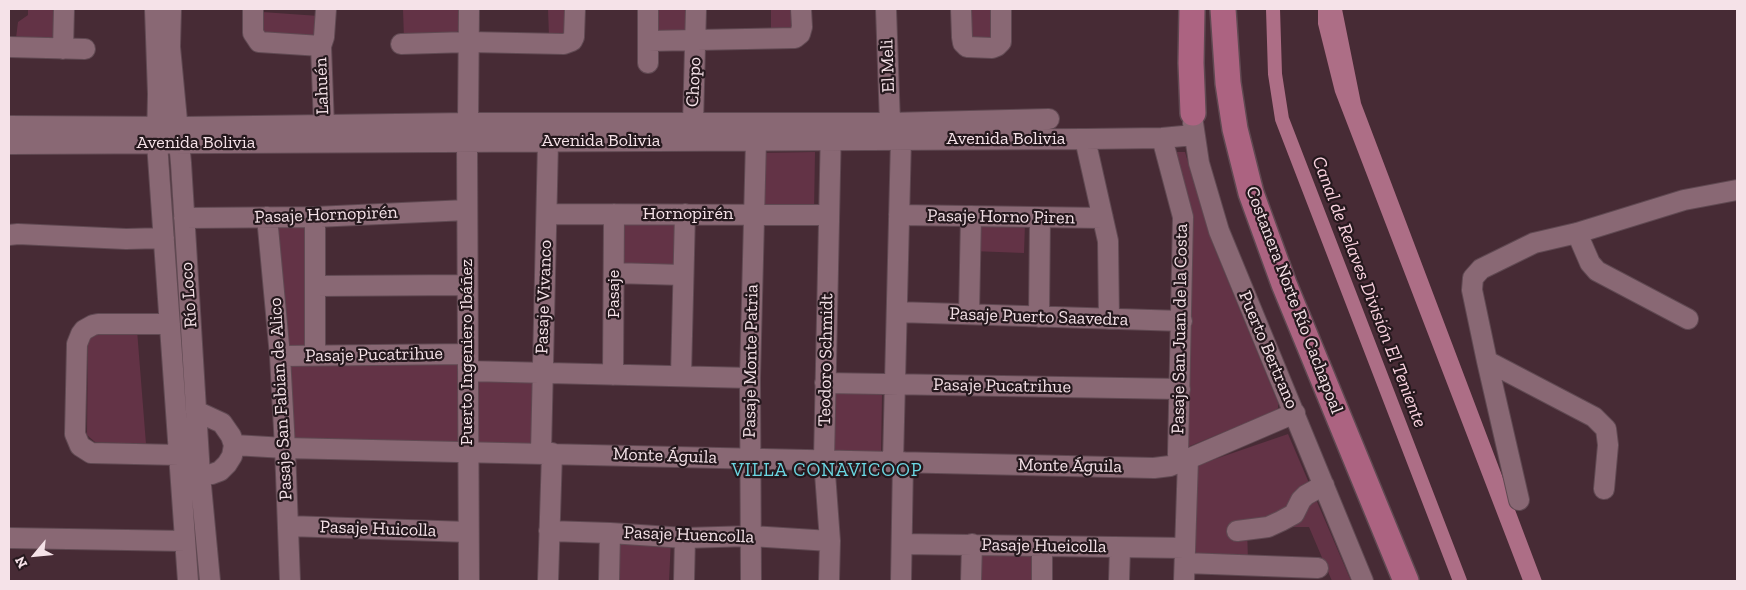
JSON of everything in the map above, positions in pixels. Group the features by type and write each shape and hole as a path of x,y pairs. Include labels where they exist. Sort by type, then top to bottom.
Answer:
{"main road":[{"path":"1192,9 1193,124"},
{"name":"Costanera Norte Río Cachapoal","path":"1223,9 1225,49 1233,122 1253,201 1284,284 1406,581"}],"street":[{"path":"63,49 64,9"},
{"name":"Río Loco","path":"154,9 158,94 184,218 200,474 210,581"},
{"name":"Río Loco","path":"171,9 164,238 188,581"},
{"path":"253,9 253,33 258,42 321,46"},
{"name":"Lahuén","path":"324,126 321,46 324,37 326,9"},
{"name":"Puerto Ingeniero Ibáñez","path":"469,9 467,210 469,581"},
{"path":"401,44 469,42 560,44 572,41 575,33 574,9"},
{"path":"648,9 648,63"},
{"name":"Chopo","path":"692,123 696,9"},
{"path":"648,41 795,38 800,34 802,27 801,9"},
{"name":"El Meli","path":"886,9 890,123"},
{"path":"962,9 963,43 967,47 992,48 1001,42 1001,9"},
{"path":"9,47 85,49"},
{"name":"Avenida Bolivia","path":"9,144 324,126 468,133 548,142 756,140 890,123 1049,118"},
{"name":"Avenida Bolivia","path":"9,126 168,135 468,133 692,123 831,131 901,139 1085,139 1162,138 1193,124"},
{"name":"Puerto Bertrano","path":"1193,124 1203,182 1219,231 1363,581"},
{"name":"Teodoro Schmidt","path":"829,581 830,541 824,460 831,131"},
{"name":"Pasaje San Juan de la Costa","path":"1162,138 1183,217 1178,454 1184,461 1185,564"},
{"path":"901,139 895,384 902,581"},
{"path":"1085,139 1108,241 1109,319"},
{"name":"Pasaje Monte Patria","path":"751,581 750,378 756,140"},
{"name":"Pasaje Vivanco","path":"548,142 542,373 549,531 548,581"},
{"path":"1519,500 1472,290 1473,278 1481,269 1534,243 1577,233 1684,200 1737,190"},
{"name":"Pasaje Hornopirén","path":"184,218 315,217 467,210"},
{"name":"Hornopirén","path":"547,214 829,215"},
{"name":"Pasaje","path":"613,375 614,214"},
{"path":"681,376 685,214"},
{"name":"Pasaje Horno Piren","path":"899,215 1103,218"},
{"path":"968,314 971,216"},
{"name":"Pasaje San Fabian de Alico","path":"268,217 280,356 290,581"},
{"path":"315,217 316,355"},
{"path":"1039,317 1040,218"},
{"path":"1577,233 1590,263 1597,272 1688,319"},
{"path":"9,235 126,239 164,238"},
{"path":"614,273 683,275"},
{"path":"315,286 467,285"},
{"name":"Pasaje Puerto Saavedra","path":"897,312 1182,321"},
{"path":"170,324 98,324 88,327 80,334 77,344 75,434 80,446 91,453 179,455"},
{"name":"Pasaje Pucatrihue","path":"280,356 316,355 468,362 542,373 750,378"},
{"path":"1487,361 1594,416 1606,429 1608,445 1604,489"},
{"name":"Pasaje Pucatrihue","path":"825,383 1180,389"},
{"path":"196,411 222,423 232,436 234,445 232,456 220,471 212,474 200,474"},
{"name":"Monte Águila","path":"234,445 285,448 1154,468 1170,466 1184,461 1295,413"},
{"path":"1237,531 1268,527 1282,522 1294,514 1306,494 1324,486"},
{"name":"Pasaje Huicolla","path":"288,526 468,532"},
{"name":"Pasaje Huencolla","path":"549,531 610,532 685,538 751,536 830,541"},
{"path":"609,581 610,532"},
{"path":"9,538 185,541"},
{"path":"684,581 685,538"},
{"name":"Pasaje Hueicolla","path":"902,544 1120,548 1185,564 1318,568"},
{"path":"971,581 972,544"},
{"path":"1042,547 1042,581"},
{"path":"1119,581 1120,548"}],"shaded area":[{"path":"28,9 58,9 57,42 16,38 18,22 28,15"},
{"path":"403,9 461,9 461,27 451,39 404,39"},
{"path":"548,9 567,9 568,37 549,37"},
{"path":"654,9 689,9 690,38 653,39"},
{"path":"771,9 792,9 793,37 771,34"},
{"path":"969,9 997,9 999,42 970,38"},
{"path":"1318,9 1342,9 1361,103 1542,581 1523,581 1335,92 1318,24"},
{"path":"262,12 319,16 316,40 261,40"},
{"path":"815,152 814,212 755,211 758,153"},
{"path":"1175,152 1185,152 1213,245 1278,403 1278,408 1275,411 1190,446 1188,446"},
{"path":"622,220 679,221 676,269 620,266"},
{"path":"272,224 311,224 312,350 285,350"},
{"path":"970,224 1025,224 1024,253 972,251"},
{"path":"137,330 146,444 95,442 87,435 88,339 97,334"},
{"path":"463,361 464,445 291,444 284,365"},
{"path":"477,375 537,378 536,445 477,444"},
{"path":"829,392 882,394 881,452 830,452"},
{"path":"1288,434 1351,581 1332,581 1309,527 1247,527 1248,561 1192,557 1195,466"},
{"path":"616,537 671,539 669,581 615,581"},
{"path":"1034,552 1035,581 973,581 973,553"}],"waterway":[{"name":"Canal de Relaves División El Teniente","path":"1273,9 1275,74 1282,119 1460,581"}],"district":[{"name":"VILLA CONAVICOOP","path":"827,471"}]}
